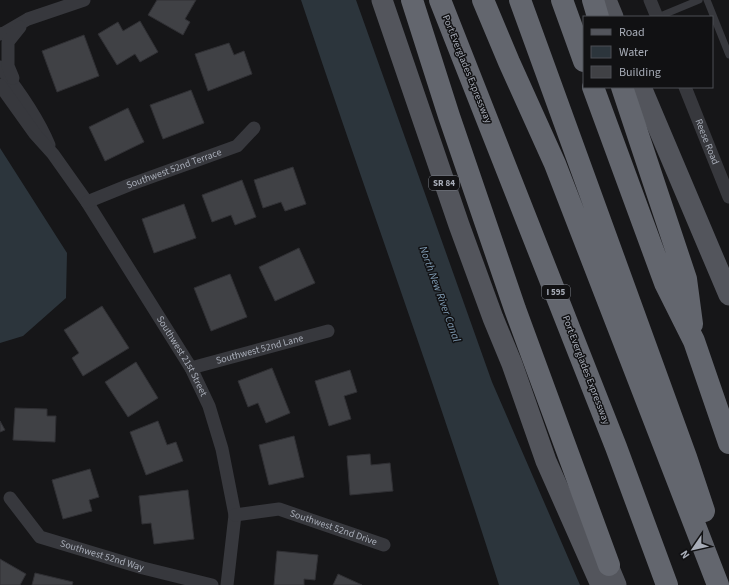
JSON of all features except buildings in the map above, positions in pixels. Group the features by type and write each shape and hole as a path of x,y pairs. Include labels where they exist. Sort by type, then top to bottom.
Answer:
{"highway":[{"path":"412,0 449,116 512,302 609,565"},
{"name":"Port Everglades Expressway","path":"440,0 613,440 667,585"},
{"path":"483,0 555,164 718,585"},
{"path":"520,0 686,457 727,585"},
{"path":"562,0 583,58"},
{"path":"593,0 598,16"},
{"path":"594,88 664,283 694,341 729,443"},
{"path":"622,88 686,279 694,341"}],"main road":[{"name":"SR 84","path":"382,0 459,226 490,311 512,364 609,565 616,585"},
{"path":"606,0 613,16"},
{"path":"641,88 729,295"},
{"path":"512,364 546,461 601,585"}],"street":[{"path":"0,34 24,21 84,0"},
{"path":"650,0 658,16"},
{"path":"17,88 8,66 8,42 24,21"},
{"path":"0,67 17,88 42,128 53,154"},
{"path":"0,85 35,134 53,154"},
{"name":"Reese Road","path":"685,88 729,197"},
{"name":"Southwest 52nd Terrace","path":"87,202 129,185 237,146 254,128"},
{"name":"Southwest 21st Street","path":"53,154 87,202 191,368 209,406 222,449 235,515 227,585"},
{"name":"Southwest 52nd Lane","path":"191,368 328,331"},
{"name":"Southwest 52nd Way","path":"10,498 40,537 143,568 212,585"},
{"name":"Southwest 52nd Drive","path":"235,515 279,509 384,545"}],"lane":[{"path":"660,16 699,0"},
{"path":"707,0 729,56"}],"water":[{"name":"North New River Canal","path":"301,0 356,0 492,382 580,585 499,585 451,438"},
{"path":"0,148 67,253 66,298 23,336 0,343"}]}
